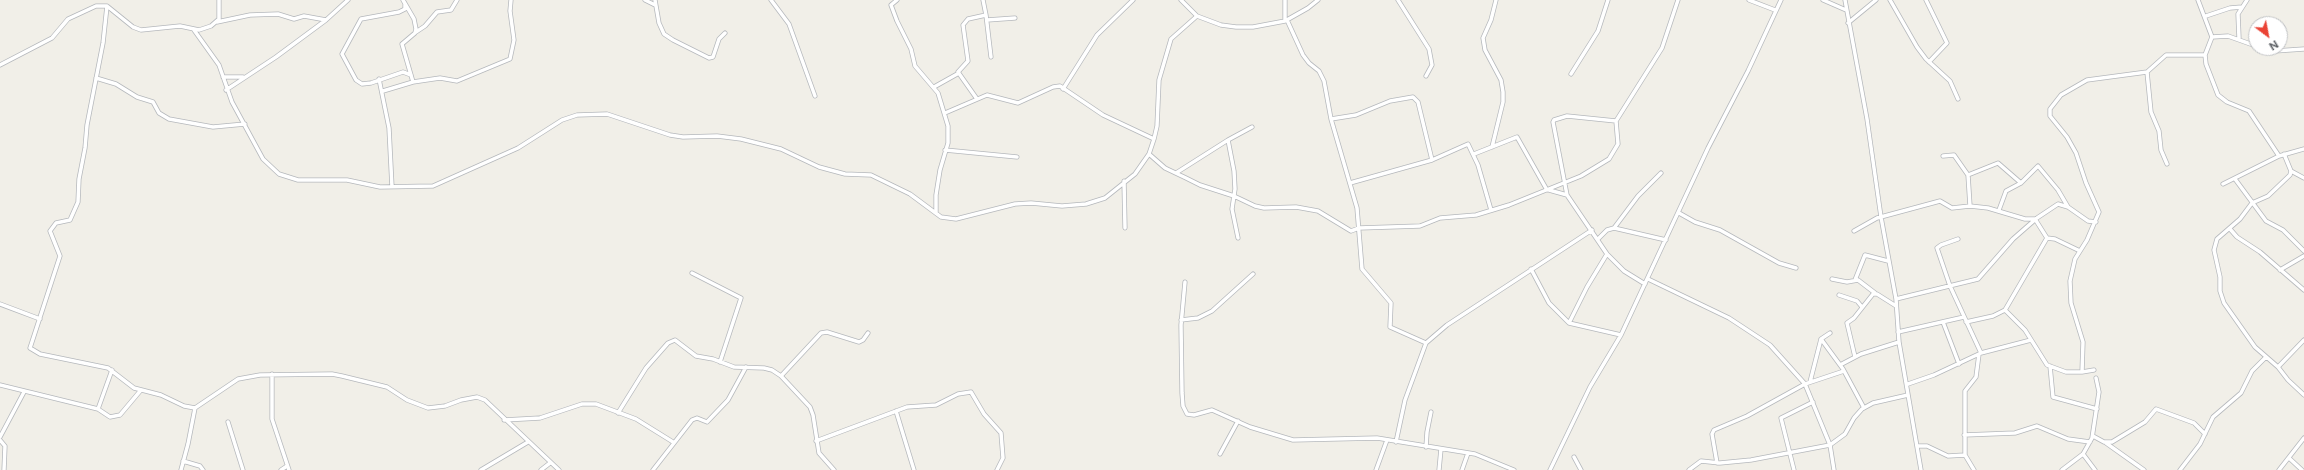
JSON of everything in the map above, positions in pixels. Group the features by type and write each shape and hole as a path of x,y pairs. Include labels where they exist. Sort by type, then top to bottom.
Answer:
{"street":[{"path":"99,0 101,5"},
{"path":"217,22 220,14 219,0"},
{"path":"226,90 276,57 326,20 348,0"},
{"path":"413,82 402,44 425,26 437,12 451,10 457,0"},
{"path":"383,91 413,82 440,78 457,81 510,60 514,40 510,11 511,0"},
{"path":"645,0 655,5"},
{"path":"655,0 662,30 668,37 709,58 713,57 719,39 725,33"},
{"path":"771,0 789,24 815,96"},
{"path":"896,0 891,6 911,49 916,66 938,93 945,113 949,137 936,195 936,213"},
{"path":"983,0 991,57"},
{"path":"1063,89 1098,35 1133,0"},
{"path":"1181,0 1197,16 1221,25 1236,27 1253,27 1286,20 1308,8 1318,0"},
{"path":"1285,0 1286,20 1303,55 1322,75 1331,119 1357,208 1360,264 1365,274 1391,303 1390,327 1426,343"},
{"path":"1398,0 1429,49 1432,65 1426,76"},
{"path":"1492,147 1503,102 1503,92 1501,80 1485,50 1483,38 1491,20 1496,0"},
{"path":"1571,74 1598,31 1608,0"},
{"path":"1149,154 1165,168 1200,185 1264,208 1296,207 1318,211 1335,220 1349,231 1359,228 1420,226 1440,218 1476,215 1548,190 1596,168 1609,159 1618,144 1616,121 1662,48 1678,0"},
{"path":"1749,0 1775,10"},
{"path":"1550,470 1590,387 1621,335 1781,0"},
{"path":"1823,0 1846,10"},
{"path":"1845,0 1867,119 1888,261 1896,299 1898,332 1908,384 1908,395 1921,470"},
{"path":"1848,22 1876,0"},
{"path":"1890,0 1917,47 1929,62 1950,81 1958,100"},
{"path":"1926,0 1947,43 1929,62"},
{"path":"2198,0 2206,16 2212,37 2205,55 2210,76 2218,95 2227,102 2249,111 2279,156"},
{"path":"2240,38 2237,16 2248,0"},
{"path":"404,2 414,19 416,32"},
{"path":"404,2 405,9 399,12 361,19 342,52 342,57 360,83 371,83 403,72 411,75"},
{"path":"0,64 52,38 73,16 101,5 107,6 133,27 141,30 180,26 194,30 206,29 217,22 250,15 278,14 295,19 304,16 326,20"},
{"path":"107,6 103,44 87,125 85,148 79,179 78,202 70,220 56,223 50,231 60,256 40,319 29,345 32,351 112,370 128,385 161,395 184,406 195,408"},
{"path":"2206,16 2230,8 2242,7"},
{"path":"934,87 959,73 968,61 963,25 968,19 986,15"},
{"path":"194,30 217,61 226,90 263,159 273,169 287,178 311,181 347,180 366,185 392,187 425,186 444,182 518,148 562,120 577,115 591,113 607,114 626,119 662,133 683,137 728,137 771,146 819,167 845,174 872,175 910,194 941,217 956,219 1015,204 1031,202 1072,206 1105,198 1124,181 1135,174 1149,154 1154,139 1157,126 1159,80 1169,45 1176,33 1197,16"},
{"path":"987,20 1015,18"},
{"path":"2212,37 2228,36 2240,38 2248,42"},
{"path":"2288,50 2304,49"},
{"path":"2082,372 2083,342 2070,295 2073,265 2099,217 2099,207 2086,183 2070,141 2050,116 2050,109 2061,95 2087,80 2147,72 2166,55 2205,55"},
{"path":"2147,72 2151,112 2159,130 2161,150 2167,164"},
{"path":"959,73 977,99"},
{"path":"223,77 244,77"},
{"path":"96,78 116,84 137,97 153,102 159,113 168,118 213,127 245,124"},
{"path":"379,79 383,91 389,128 392,187"},
{"path":"945,113 990,94 1018,103 1053,87 1060,86 1103,115 1154,139"},
{"path":"1331,119 1356,115 1390,101 1413,98 1418,102 1432,160"},
{"path":"1616,121 1567,116 1554,120 1553,122 1566,195 1592,230 1607,254 1624,271 1645,284"},
{"path":"1176,174 1228,140 1252,127"},
{"path":"1474,154 1518,138 1548,190 1566,195"},
{"path":"1228,140 1234,171 1234,196 1232,209 1238,238"},
{"path":"1350,183 1432,160 1468,144 1474,154 1491,210"},
{"path":"2223,184 2279,156 2304,149"},
{"path":"945,150 1017,157"},
{"path":"2284,154 2291,171 2304,178"},
{"path":"1943,156 1954,155 1968,175 1970,206"},
{"path":"1968,175 1998,163 2021,183"},
{"path":"1999,210 2005,192 2021,183 2035,168 2040,167 2068,207"},
{"path":"2291,171 2288,178 2268,196 2252,203 2230,229 2217,238 2214,244 2221,296 2246,335 2304,395"},
{"path":"1614,228 1638,196 1661,173"},
{"path":"2235,179 2266,221 2283,230 2304,251"},
{"path":"1124,181 1124,228"},
{"path":"1854,231 1881,217 1938,201 1952,208 1970,206 1999,210 2025,219 2035,219"},
{"path":"1896,299 1978,279 2013,239 2035,219 2058,204 2068,207 2088,221 2096,222"},
{"path":"1679,213 1695,222 1720,230 1779,263 1796,268"},
{"path":"2035,219 2047,238"},
{"path":"1598,240 1607,230 1614,228 1666,240"},
{"path":"2230,229 2237,237 2260,252 2304,290"},
{"path":"1396,442 1405,400 1426,343 1446,325 1592,230"},
{"path":"1958,238 1937,248 1950,286 1980,354 1976,377 1965,391 1965,455 1974,470"},
{"path":"2047,238 2055,239 2080,251"},
{"path":"1966,322 1993,316 2006,310 2047,238"},
{"path":"1569,322 1587,287 1607,254"},
{"path":"1855,280 1865,256 1888,261"},
{"path":"2280,270 2304,256"},
{"path":"1531,269 1549,303 1569,322 1621,335"},
{"path":"692,273 741,298 720,362"},
{"path":"1181,320 1198,318 1212,311 1253,274"},
{"path":"1648,279 1702,304 1770,344 1805,384 1830,446 1834,470"},
{"path":"1832,279 1847,282 1855,280 1861,281 1875,294 1896,306"},
{"path":"1185,282 1181,320 1182,393 1185,413 1189,416 1212,410 1250,427 1293,440 1377,438 1426,448 1468,453 1486,457 1514,470"},
{"path":"1855,357 1847,324 1870,296 1875,294"},
{"path":"1839,295 1857,301 1862,307"},
{"path":"0,304 40,319"},
{"path":"2006,310 2050,366 2053,397 2097,409"},
{"path":"1898,332 1964,317"},
{"path":"1942,322 1959,364"},
{"path":"781,376 821,333 827,332 859,342 864,340 868,333"},
{"path":"1810,382 1821,339 1830,333"},
{"path":"1821,339 1844,371 1864,408"},
{"path":"618,413 646,368 671,341 675,340 696,356 720,362 727,366 772,370 781,376 810,408 814,422 816,442 822,459 834,470"},
{"path":"1908,384 1980,354 2031,340"},
{"path":"2278,367 2304,340"},
{"path":"1840,365 1855,357 1900,342"},
{"path":"2180,470 2194,452 2213,418 2241,393 2252,371 2266,357"},
{"path":"2050,366 2066,372 2094,370"},
{"path":"653,470 673,442 692,420 697,418 705,422 728,400 746,367"},
{"path":"98,409 112,370"},
{"path":"1717,463 1712,434 1714,430 1747,416 1805,384 1844,371"},
{"path":"272,374 272,419 288,468 281,470"},
{"path":"180,470 195,408 238,379 250,376 272,374 332,374 342,376 386,387 404,398 428,408 445,406 461,400 477,397 485,400 550,463 560,470"},
{"path":"2062,470 2083,454 2093,436 2099,392 2096,378"},
{"path":"0,385 98,409 110,417 120,415 141,390"},
{"path":"4,470 5,446 0,438 24,392"},
{"path":"816,442 896,411 918,405 936,404 958,394 971,392 984,414 1001,433 1003,458 997,470"},
{"path":"1689,470 1701,462 1717,463 1751,460 1830,446 1846,434 1857,413 1864,408 1873,403 1908,395"},
{"path":"1794,470 1788,453 1781,418 1813,402"},
{"path":"504,420 540,418 582,404 599,404 643,423 673,442"},
{"path":"2104,442 2112,442 2141,425 2156,409 2194,423 2205,434"},
{"path":"896,411 914,470"},
{"path":"1426,448 1427,432 1431,412"},
{"path":"1220,454 1238,421"},
{"path":"228,422 243,470"},
{"path":"1964,435 2016,433 2037,426 2068,439 2090,442"},
{"path":"2093,436 2144,470"},
{"path":"2279,470 2304,438"},
{"path":"1376,470 1387,440"},
{"path":"480,470 528,442"},
{"path":"1918,446 1927,446 1948,456 1965,455"},
{"path":"1439,470 1441,449"},
{"path":"1462,470 1468,453"},
{"path":"2083,454 2095,470"},
{"path":"1574,457 1581,470"},
{"path":"2289,458 2302,470"},
{"path":"183,462 200,466 203,470"},
{"path":"541,470 550,463"}]}
